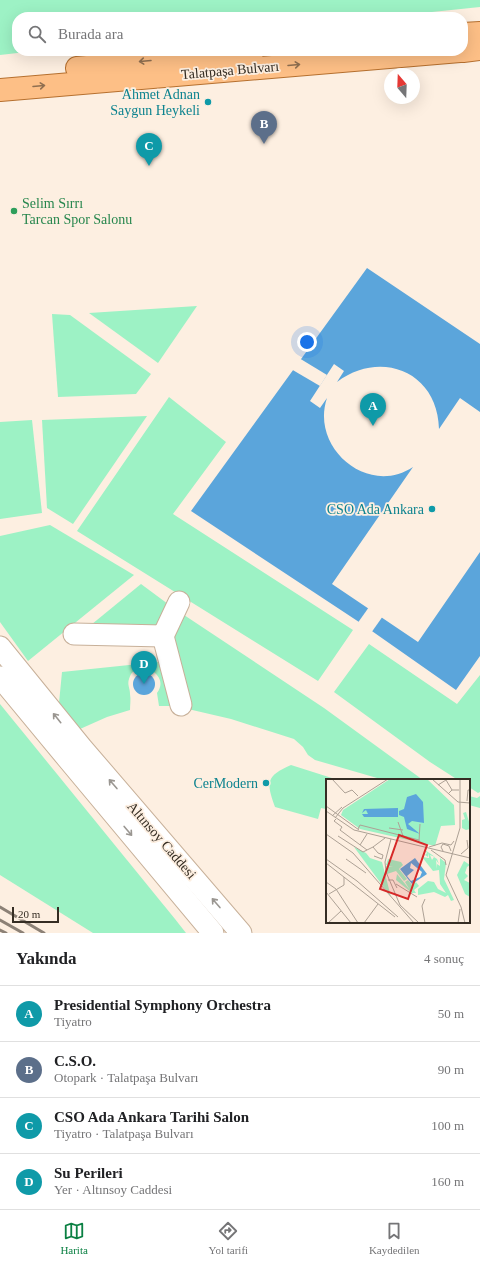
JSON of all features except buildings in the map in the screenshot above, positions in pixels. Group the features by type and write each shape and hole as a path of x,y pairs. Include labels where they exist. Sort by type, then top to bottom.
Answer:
{"main road":[{"path":"468,34 480,33"},
{"name":"Talatpaşa Bulvarı","path":"468,50 480,49"},
{"name":"Talatpaşa Bulvarı","path":"0,75 200,56"},
{"name":"Talatpaşa Bulvarı","path":"0,90 403,56"}],"street":[{"path":"179,602 163,636 181,705"},
{"path":"74,634 163,636"},
{"name":"Altınsoy Caddesi","path":"0,647 74,753 213,933"},
{"name":"Altınsoy Caddesi","path":"0,677 74,753 241,933"}],"green space":[{"path":"0,0 480,0 480,7 432,12 12,12 12,54 0,55"},
{"path":"197,306 158,363 89,313"},
{"path":"52,314 70,315 151,374 136,394 58,397"},
{"path":"169,397 226,442 173,514 353,630 318,681 77,531"},
{"path":"147,416 73,524 47,508 42,420"},
{"path":"32,420 42,513 0,519 0,422"},
{"path":"50,525 134,575 28,661 0,622 0,536"},
{"path":"141,584 172,607 159,630 86,629"},
{"path":"181,613 324,708 422,779 381,779 315,760 308,755 303,747 294,739 231,719 188,709 167,638"},
{"path":"369,644 457,704 480,675 480,792 478,793 470,788 470,779 456,779 430,762 334,692"},
{"path":"158,662 175,706 159,706 157,693 160,686 160,680 151,670 144,668 133,672 129,679 130,710 107,717 80,729 59,703 62,672"},
{"path":"0,704 186,933 93,933 0,875"},
{"path":"291,765 335,779 326,779 326,809 321,808 318,819 275,807 270,791 270,781 283,769"},
{"path":"470,796 477,798 480,796 480,808 470,805"}],"water":[{"path":"367,268 480,344 480,412 460,398 439,429 436,409 429,393 418,380 404,372 388,367 371,367 354,372 337,382 344,371 334,364 310,401 320,408 327,398 324,417 327,434 335,450 347,462 362,472 378,476 396,475 413,467 332,584 418,642 480,552 480,656 456,690 359,622 191,511"},
{"path":"144,673 152,676 155,684 152,692 144,695 136,692 133,684 136,676"}],"pier":[{"path":"299,358 327,375 320,386 291,369"},
{"path":"369,607 383,616 371,633 357,624"}],"railway":[{"path":"0,907 44,933"},
{"path":"0,920 23,933"},
{"path":"0,930 6,933"}],"place":[{"name":"Ahmet Adnan Saygun Heykeli","path":"208,102"},
{"name":"C.S.O.","path":"264,144"},
{"name":"CSO Ada Ankara Tarihi Salon","path":"149,166"},
{"name":"Selim Sırrı Tarcan Spor Salonu","path":"14,211"},
{"name":"Presidential Symphony Orchestra","path":"373,426"},
{"name":"CSO Ada Ankara","path":"432,509"},
{"name":"Su Perileri","path":"144,684"},
{"name":"CerModern","path":"266,783"}]}
